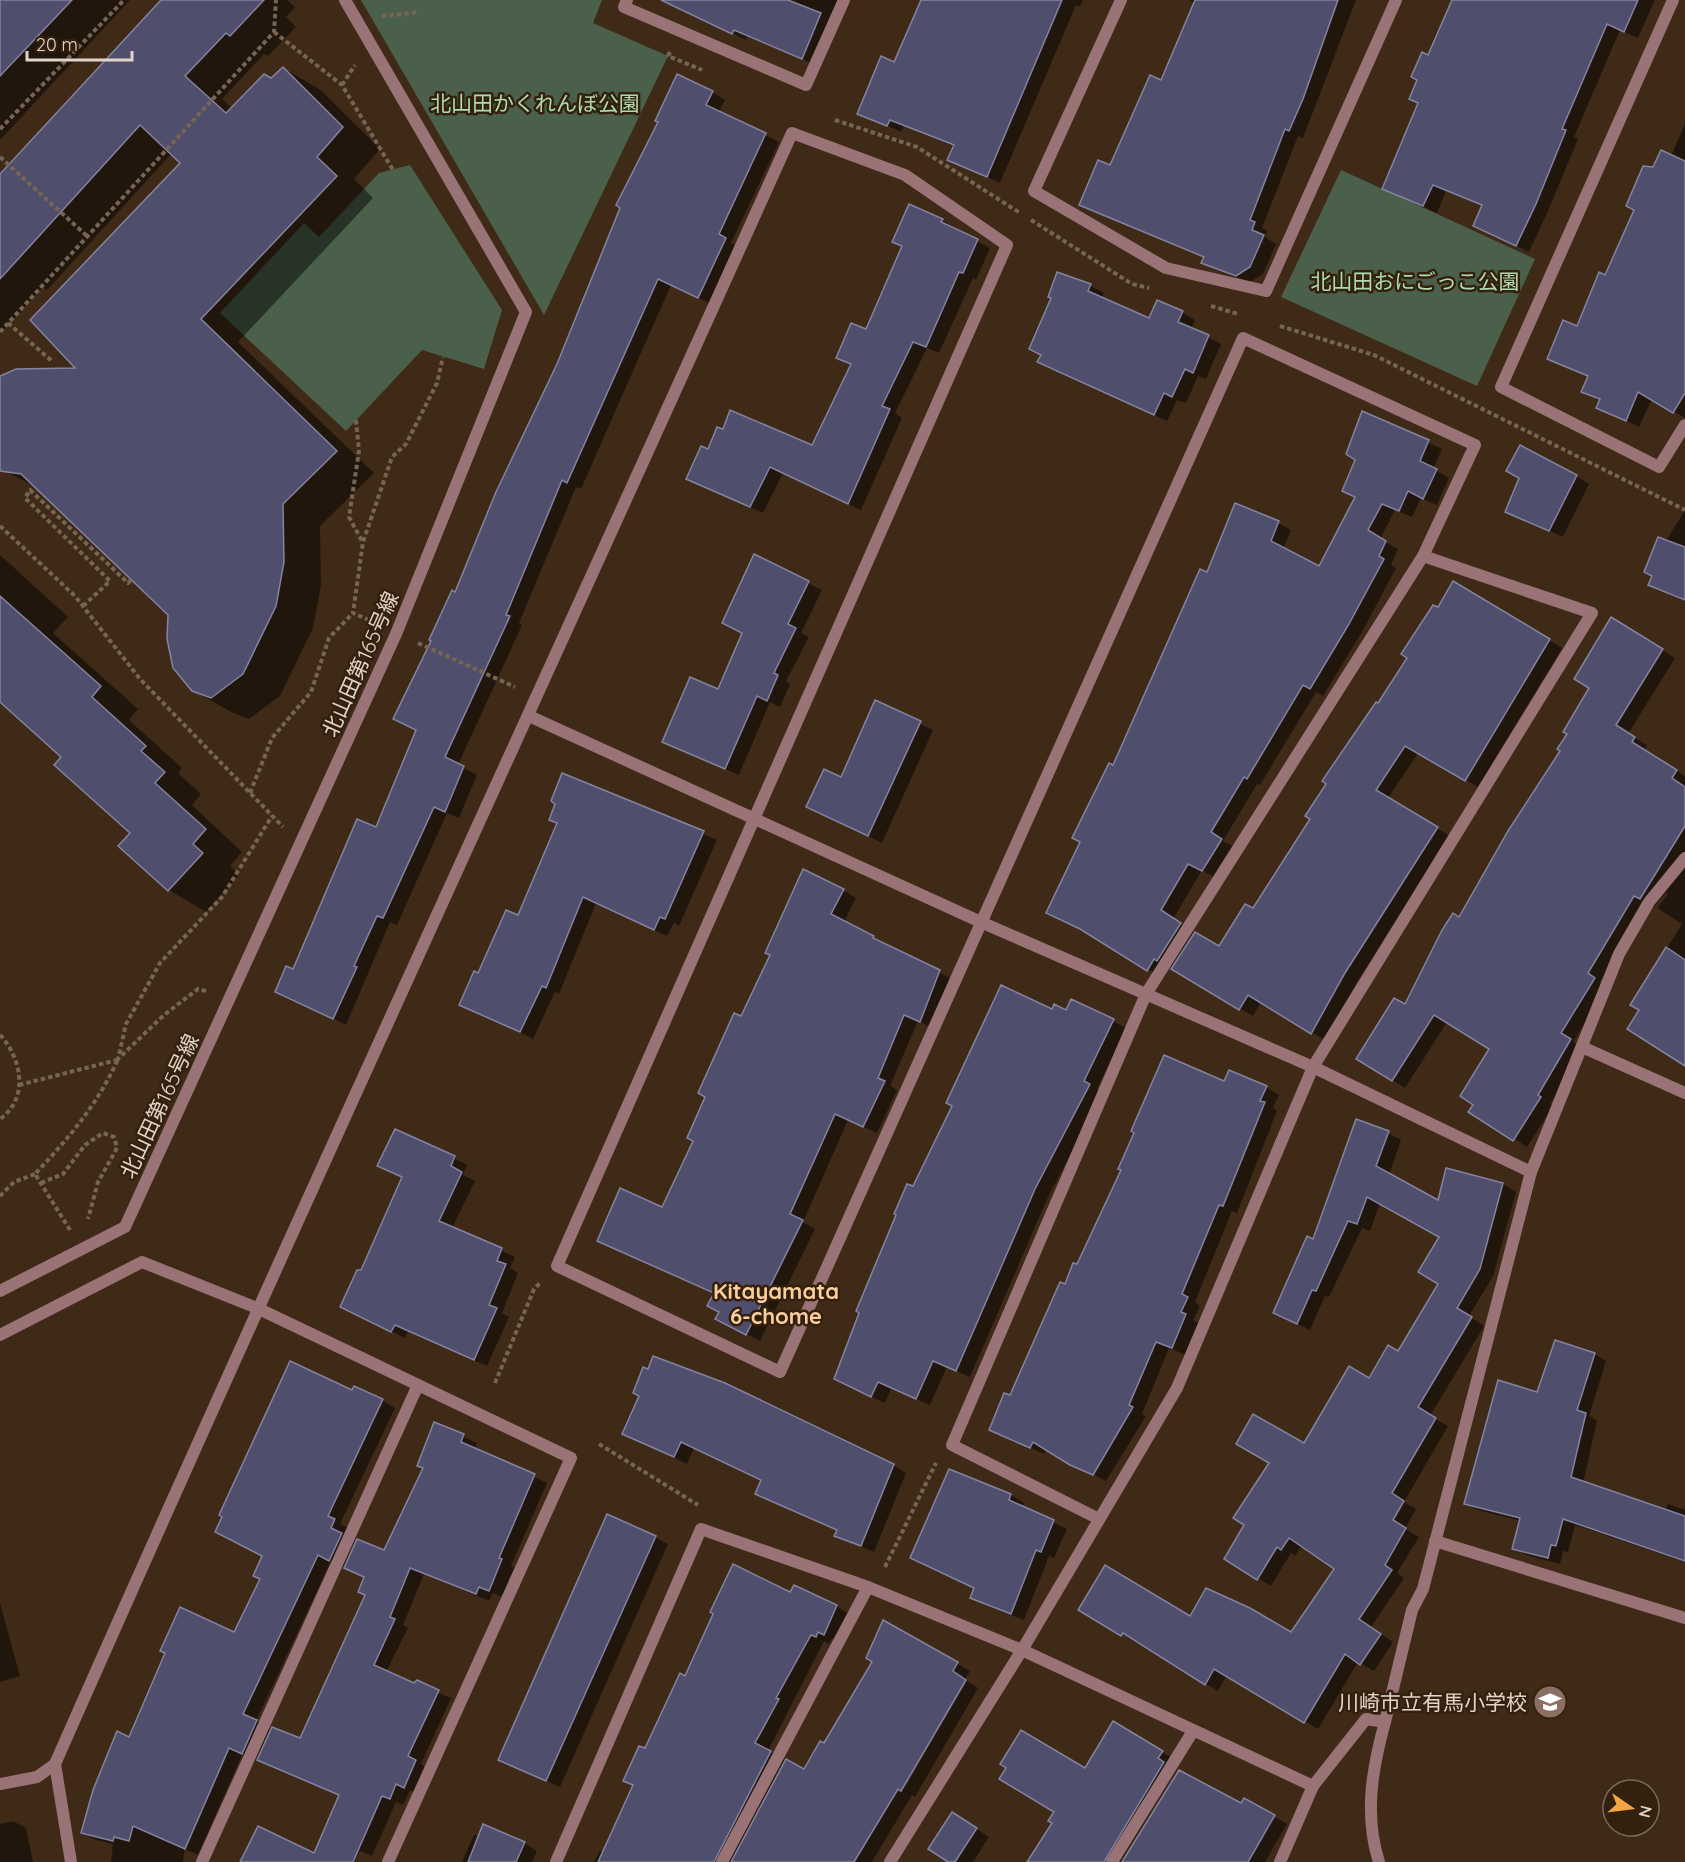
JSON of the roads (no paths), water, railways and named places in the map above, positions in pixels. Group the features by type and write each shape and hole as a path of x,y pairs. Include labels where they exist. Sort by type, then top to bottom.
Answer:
{"street":[{"name":"北山田第165号線","path":"0,1291 125,1227 396,634 526,312 345,0"},
{"path":"627,0 624,7 806,85 844,0"},
{"path":"1121,0 1034,191 1166,268 1266,291 1396,0"},
{"path":"1673,0 1501,387 1659,467 1685,425"},
{"path":"0,1784 37,1777 55,1764 256,1308 529,716 792,133 905,176 1007,245 557,1266 780,1372 1243,338 1475,445 1423,556 1146,994 952,1445 1097,1518"},
{"path":"890,1862 1022,1650 1097,1518 1177,1388 1313,1067 1592,613 1423,556"},
{"path":"529,716 752,820 1313,1067 1532,1172"},
{"path":"1379,1862 1371,1836 1371,1797 1376,1756 1413,1610 1423,1589 1532,1172 1619,954 1648,902 1685,858"},
{"path":"1582,1047 1685,1094"},
{"path":"0,1335 142,1262 256,1308 572,1458 388,1862"},
{"path":"202,1862 418,1385"},
{"path":"556,1862 701,1529 868,1587 1022,1650 1313,1786"},
{"path":"1435,1540 1685,1618"},
{"path":"722,1862 868,1587"},
{"path":"1280,1862 1313,1786 1366,1719 1385,1722"},
{"path":"1112,1862 1193,1731"},
{"path":"55,1764 71,1862"}],"place":[{"name":"川崎市立有馬小学校","path":"1550,1702"}],"district":[{"name":"Kitayamata 6-chome","path":"776,1304"}],"park label":[{"name":"北山田かくれんぼ公園","path":"535,103"},
{"name":"北山田おにごっこ公園","path":"1415,281"}]}
